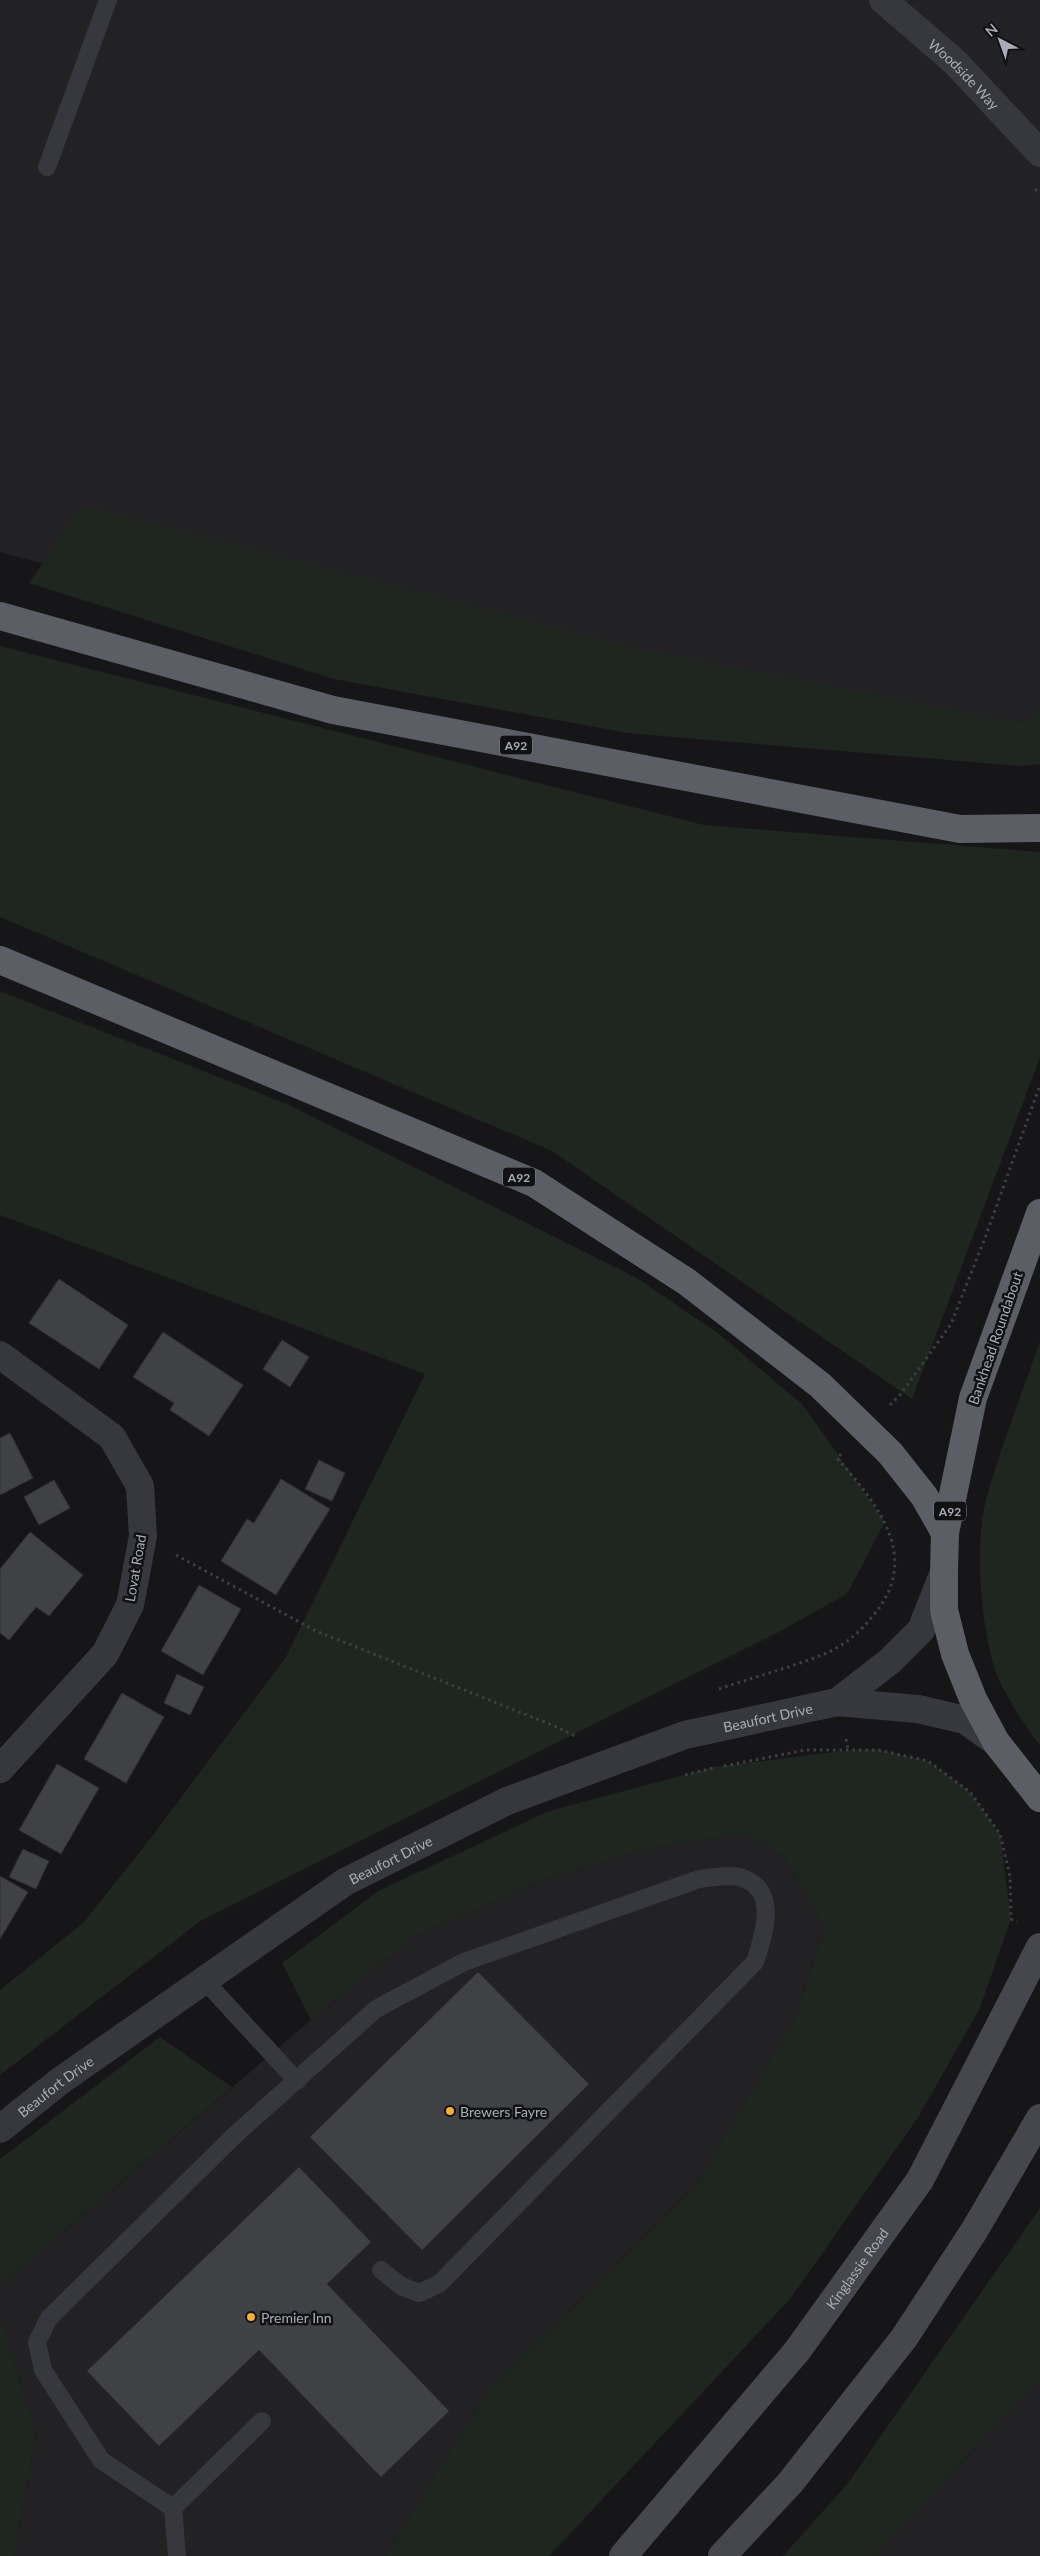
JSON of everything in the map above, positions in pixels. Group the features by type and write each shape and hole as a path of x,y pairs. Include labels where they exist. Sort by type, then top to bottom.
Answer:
{"highway":[{"name":"A92","path":"0,616 333,710 960,829 1040,828"},
{"name":"A92","path":"0,960 534,1183 687,1282 820,1385 890,1453 919,1489 945,1533"},
{"name":"Bankhead Roundabout","path":"1040,1212 973,1398 945,1533 944,1571 944,1610 955,1654 973,1699 996,1742 1040,1798"}],"main road":[{"name":"Kinglassie Road","path":"623,2556 797,2351 920,2180 1033,1937"},
{"path":"722,2556 790,2483 904,2338 974,2232 1040,2118"}],"street":[{"name":"Woodside Way","path":"883,0 955,62 1040,153"},
{"name":"Lovat Road","path":"0,1355 112,1437 140,1486 143,1536 130,1605 105,1654 0,1769"},
{"name":"Beaufort Drive","path":"837,1702 890,1661 921,1630 944,1571"},
{"name":"Beaufort Drive","path":"0,2129 60,2081 345,1882 507,1801 685,1735 837,1702 878,1704 918,1709 965,1720 996,1742"}],"lane":[{"path":"47,167 108,0"},
{"path":"173,2508 101,2460 43,2370 37,2342 49,2318 121,2244 236,2134 376,2009 464,1962 699,1879 738,1877 754,1886 763,1896 767,1923 755,1962 439,2284 419,2293 401,2286 381,2270"},
{"path":"204,1980 296,2081"},
{"path":"173,2508 262,2421"},
{"path":"173,2508 177,2556"}],"path":[{"path":"826,1653 857,1635 878,1610 895,1578 895,1550 885,1522 866,1491 837,1458 900,1395 950,1324 985,1238 1040,1085"},
{"path":"143,1536 316,1630 557,1727 582,1740"},
{"path":"678,1777 714,1767 805,1750 879,1750 928,1761 970,1792 1000,1834 1010,1876 1011,1919 1033,1937"}],"shaded area":[{"path":"0,0 1040,0 1040,708 1021,723 282,629 0,552"},
{"path":"82,505 644,650 1021,723 1040,708 1040,764 1020,766 627,733 334,679 29,583"},
{"path":"0,646 704,825 1040,852 1040,1057 912,1399 552,1151 0,917"},
{"path":"0,991 287,1104 637,1278 719,1334 803,1405 885,1522 847,1594 777,1633 202,1920 0,2075 0,1990 83,1923 150,1839 286,1657 425,1374 0,1215"},
{"path":"1040,1341 1040,1745 1014,1708 1001,1685 994,1667 989,1649 983,1606 980,1539 986,1500 1004,1440"},
{"path":"848,1750 879,1750 928,1761 970,1792 1000,1834 1011,1919 979,2010 919,2116 790,2299 549,2556 385,2556 488,2391 695,2186 797,2015 824,1925 783,1856 745,1833 641,1850 536,1883 415,1936 311,2020 282,1963 378,1891 549,1811 714,1767"},
{"path":"745,1833 783,1856 824,1925 797,2015 695,2186 488,2391 385,2556 14,2556 36,2434 0,2315 0,2286 311,2020 415,1936 536,1883 641,1850"},
{"path":"160,2037 232,2087 0,2286 0,2159"},
{"path":"1040,2208 1040,2378 875,2556 783,2556 848,2483"},
{"path":"0,2315 36,2434 14,2556 0,2556"},
{"path":"1040,2378 1040,2556 875,2556"}],"building":[{"path":"59,1279 128,1325 99,1369 29,1323"},
{"path":"163,1332 243,1385 209,1436 170,1410 174,1403 133,1377"},
{"path":"282,1340 309,1357 290,1387 263,1369"},
{"path":"10,1433 33,1478 0,1495 0,1438"},
{"path":"319,1460 345,1473 332,1501 305,1489"},
{"path":"281,1479 330,1509 276,1595 221,1561 247,1519 254,1523"},
{"path":"54,1480 70,1508 39,1525 24,1497"},
{"path":"30,1532 83,1575 49,1616 36,1607 9,1640 0,1633 0,1569"},
{"path":"199,1585 241,1609 203,1675 161,1651"},
{"path":"177,1674 204,1687 190,1715 164,1703"},
{"path":"122,1693 164,1717 126,1783 84,1759"},
{"path":"57,1764 99,1788 61,1854 19,1830"},
{"path":"23,1849 49,1861 36,1889 9,1877"},
{"path":"0,1876 28,1892 0,1939"},
{"name":"Brewers Fayre","path":"478,1972 589,2084 422,2250 310,2137"},
{"name":"Premier Inn","path":"299,2167 371,2242 327,2284 449,2411 381,2477 259,2350 159,2446 87,2371"}],"place":[{"name":"Brewers Fayre","path":"450,2111"},
{"name":"Premier Inn","path":"251,2317"}]}
